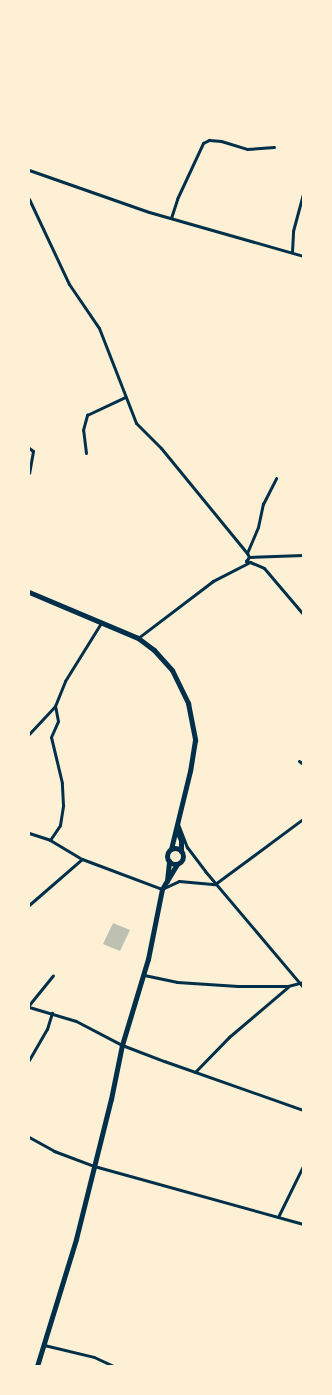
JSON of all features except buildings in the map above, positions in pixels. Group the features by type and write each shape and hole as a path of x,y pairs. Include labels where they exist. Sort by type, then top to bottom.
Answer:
{"highway":[{"path":"29,592 102,621 138,638 154,650 172,670 188,704 193,726 194,754 177,831 171,849 167,854 169,861 167,881"},
{"path":"37,1366 76,1239 122,1045 144,975 162,889 182,858 181,840 177,831"},
{"path":"171,849 181,851"},
{"path":"169,861 177,864"}],"street":[{"path":"171,218 177,199 202,143 209,140 221,140 247,149 274,146"},
{"path":"29,170 171,218 303,256"},
{"path":"292,252 293,231 303,194"},
{"path":"29,199 69,284 99,328 136,422 161,448 248,555"},
{"path":"86,453 83,430 87,415 125,397"},
{"path":"29,448 33,451 29,473"},
{"path":"276,478 263,504 258,527 246,561 264,568 303,614"},
{"path":"248,555 303,555"},
{"path":"138,638 212,581 250,562"},
{"path":"29,734 55,706 65,681 102,621"},
{"path":"50,840 60,825 63,805 62,783 51,737 58,721 55,706"},
{"path":"299,761 303,764"},
{"path":"29,833 50,840 82,859 162,889 179,881 215,884 303,819"},
{"path":"178,822 187,847 215,884 302,984"},
{"path":"29,905 82,859"},
{"path":"53,975 29,1006 76,1021 122,1045 303,1110"},
{"path":"144,975 198,984 288,986 302,984"},
{"path":"195,1072 229,1037 288,986"},
{"path":"29,1060 47,1029 52,1014"},
{"path":"29,1137 54,1151 94,1166 303,1224"},
{"path":"278,1217 303,1166"},
{"path":"44,1345 94,1357 113,1366"}]}
